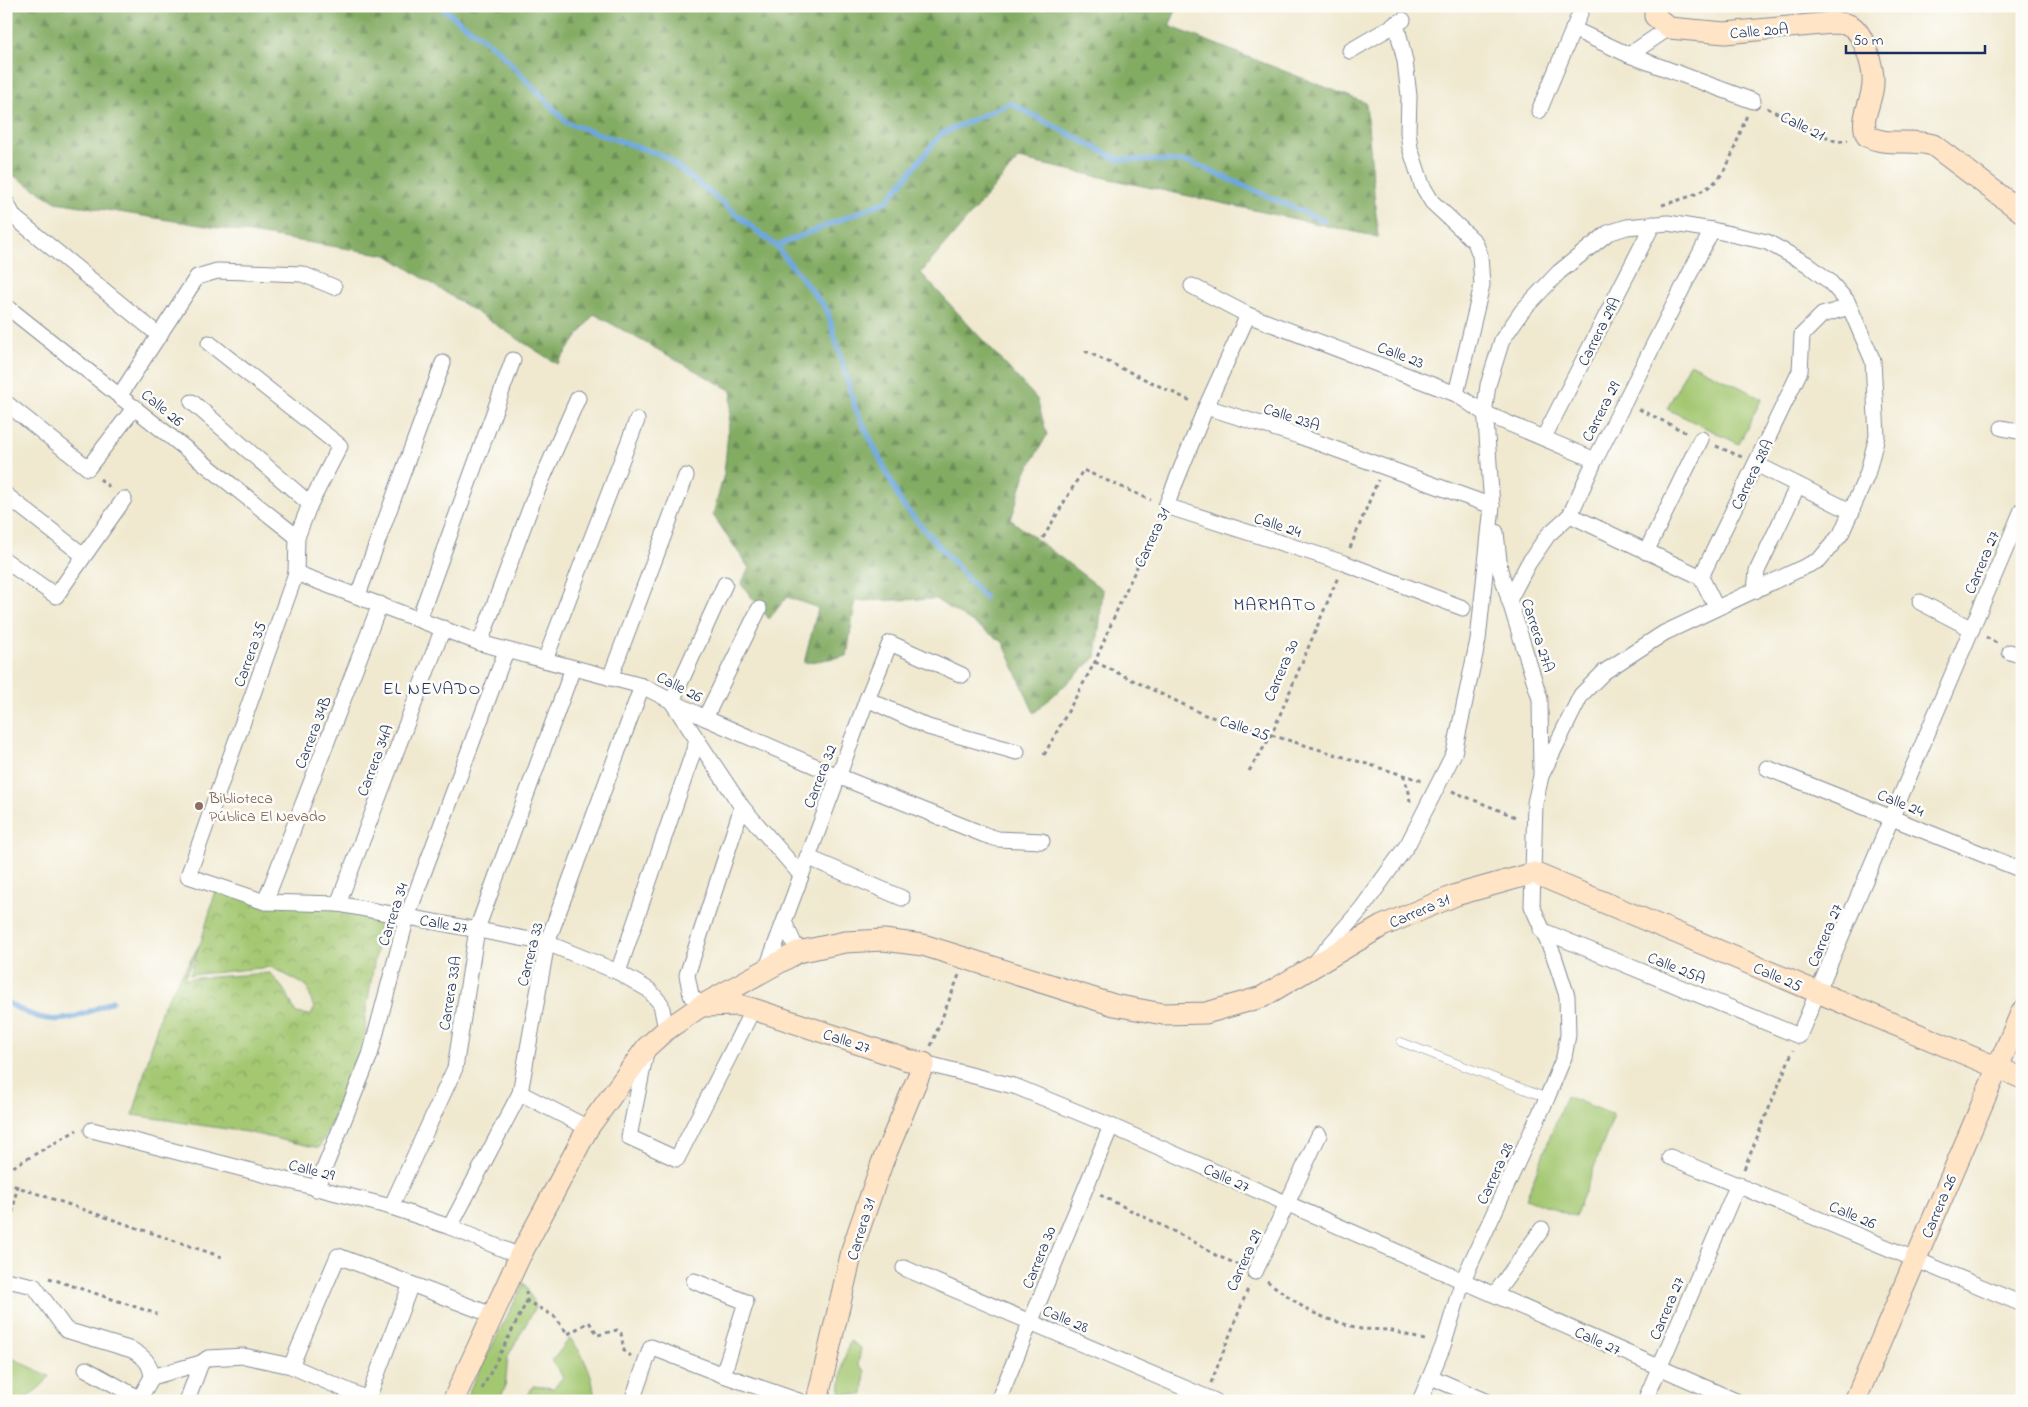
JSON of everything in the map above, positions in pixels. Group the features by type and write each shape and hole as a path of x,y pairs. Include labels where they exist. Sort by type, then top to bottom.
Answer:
{"main road":[{"path":"1655,6 1655,16 1658,21 1669,28"},
{"name":"Calle 20A","path":"1669,28 1725,34 1832,23 1850,24 1856,30 1868,54 1871,68 1873,83 1864,122 1864,130 1867,136"},
{"path":"1867,136 1882,141 1921,141 1933,145 2022,212"},
{"name":"Carrera 31","path":"453,1401 520,1256 588,1128 647,1047 666,1030 701,1006 798,952 845,942 884,940 923,944 1114,1005 1163,1014 1206,1013 1262,997 1382,926 1407,915 1456,895 1534,873"},
{"name":"Calle 25","path":"1534,873 1818,994 2022,1078"},
{"name":"Calle 27","path":"701,1006 738,1005 754,1009 908,1060 924,1063"},
{"name":"Carrera 26","path":"1855,1401 2022,1011"},
{"name":"Carrera 31","path":"817,1401 853,1247 882,1163 924,1063"}],"street":[{"path":"1539,111 1583,6"},
{"path":"1350,51 1399,16"},
{"path":"1399,16 1415,59"},
{"path":"1399,16 1409,96 1408,132 1410,148 1422,185 1432,202 1475,242 1480,255 1482,285 1456,394"},
{"path":"1628,55 1669,28"},
{"path":"1573,29 1628,55 1752,101"},
{"path":"6,202 10,223 160,336"},
{"path":"1312,966 1362,908 1408,844 1454,753 1478,640 1492,506 1484,413 1488,385 1502,340 1522,311 1559,272 1608,233 1627,227 1668,223 1767,242 1807,264 1829,281 1849,307 1873,362 1877,436 1867,475 1852,512 1841,534 1819,560 1664,633 1604,672 1580,695 1541,776"},
{"name":"Carrera 29A","path":"1544,437 1653,224"},
{"name":"Carrera 29","path":"1509,600 1528,564 1548,535 1570,515 1595,460 1712,230"},
{"path":"120,395 197,277 217,272 302,274 334,287"},
{"name":"Calle 23","path":"1192,286 1248,315 1456,394 1484,413 1595,460"},
{"name":"Calle 26","path":"6,306 297,536"},
{"name":"Carrera 28A","path":"1701,577 1800,371 1802,335 1822,315 1849,307"},
{"name":"Carrera 31","path":"1166,506 1206,407 1248,315"},
{"name":"Carrera 35","path":"188,876 296,572 297,536 310,504 340,446 209,343"},
{"path":"418,619 512,360"},
{"path":"358,595 443,363"},
{"path":"480,643 534,498 578,398"},
{"path":"192,402 310,504"},
{"path":"6,403 88,468 135,407"},
{"name":"Calle 23A","path":"1206,407 1299,436 1492,506"},
{"path":"545,660 637,420"},
{"path":"2002,428 2022,432"},
{"path":"1646,552 1701,439"},
{"path":"1756,464 1852,512"},
{"path":"610,678 686,476"},
{"path":"1755,590 1757,571 1798,484"},
{"path":"6,495 83,555"},
{"path":"6,561 56,596 124,499"},
{"name":"Calle 24","path":"1166,506 1344,563 1463,608"},
{"name":"Carrera 27A","path":"1492,506 1500,570 1540,699 1541,776"},
{"name":"Carrera 27","path":"1799,1036 2022,510"},
{"path":"1570,515 1701,577 1716,608"},
{"name":"Calle 26","path":"296,572 480,643 642,686 705,718 838,776 985,835 998,839 1042,841"},
{"path":"724,584 672,702 742,807 801,875"},
{"path":"1920,602 1972,629"},
{"name":"Carrera 34B","path":"265,902 380,604"},
{"path":"705,718 759,609"},
{"name":"Carrera 34A","path":"338,904 443,628"},
{"name":"Carrera 32","path":"766,970 785,924 807,857 890,643 962,676"},
{"name":"Carrera 34","path":"316,1188 370,1055 407,916 506,651"},
{"name":"Carrera 33A","path":"391,1206 455,1068 477,929 573,668"},
{"name":"Carrera 33","path":"450,1228 520,1093 547,944 642,686"},
{"path":"867,699 928,727 1017,752"},
{"path":"618,972 697,741"},
{"name":"Calle 24","path":"1767,768 2022,870"},
{"name":"Carrera 28","path":"1420,1401 1443,1346 1463,1280 1564,1057 1569,1016 1567,996 1554,956 1532,906 1535,803 1541,776"},
{"path":"701,1006 691,995 687,975 742,807"},
{"path":"807,857 902,898"},
{"name":"Calle 27","path":"188,876 265,902 338,904 477,929 547,944 636,980 657,997 661,1004 666,1030"},
{"path":"785,924 798,952"},
{"name":"Calle 25A","path":"1541,930 1799,1036"},
{"path":"647,1047 629,1137 677,1159 754,1009"},
{"name":"Calle 27","path":"924,1063 1017,1087 1111,1126 1736,1401"},
{"path":"520,1093 588,1128"},
{"name":"Carrera 30","path":"998,1401 1111,1126"},
{"name":"Calle 29","path":"92,1130 391,1206 520,1256"},
{"name":"Carrera 29","path":"1255,1272 1319,1135"},
{"name":"Calle 26","path":"1670,1157 2022,1304"},
{"name":"Carrera 27","path":"1645,1401 1738,1184"},
{"path":"1495,1294 1542,1229"},
{"path":"291,1366 338,1256 492,1315"},
{"name":"Calle 28","path":"904,1268 1208,1399"},
{"path":"6,1280 34,1286 66,1330 132,1350 141,1355 147,1360 152,1377 142,1400 86,1369"},
{"path":"694,1280 746,1302 723,1375"},
{"path":"152,1377 201,1363 208,1358 244,1356 291,1366 367,1400 411,1284"},
{"path":"632,1401 651,1348 799,1401"},
{"path":"187,1401 201,1363"},
{"path":"1431,1377 1486,1401"}],"lane":[{"path":"1400,1042 1547,1098"}],"path":[{"name":"Calle 21","path":"1752,101 1838,142 1867,136"},
{"path":"1654,208 1695,196 1714,185 1724,174 1752,101"},
{"path":"1085,351 1206,407"},
{"path":"88,468 124,499"},
{"name":"Carrera 30","path":"1249,771 1272,736 1383,468"},
{"path":"1043,538 1084,470 1166,506"},
{"name":"Carrera 31","path":"1044,755 1095,662 1120,603 1166,506"},
{"path":"1972,629 2016,654"},
{"name":"Calle 25","path":"1095,662 1205,715 1402,775"},
{"path":"1438,785 1534,825"},
{"path":"924,1063 967,957"},
{"path":"1738,1184 1799,1036"},
{"path":"6,1171 78,1130 92,1130"},
{"path":"6,1183 225,1258"},
{"path":"6,1260 17,1186"},
{"path":"481,1392 527,1300 520,1256"},
{"name":"Carrera 29","path":"1208,1399 1255,1272"},
{"path":"44,1276 156,1314"},
{"path":"527,1300 554,1316 568,1334 589,1322 598,1335 611,1330 621,1333 624,1351 633,1357 651,1348"}],"green space":[{"path":"6,6 1178,6 1169,26 1366,103 1378,237 1018,159 921,273 1037,399 1047,435 1025,474 1011,520 1103,590 1096,657 1034,713 1003,642 935,599 855,601 847,656 804,663 818,608 787,597 769,619 741,584 749,568 713,515 724,474 732,391 594,314 557,364 387,255 56,202 6,171"},
{"path":"1690,363 1762,398 1739,444 1667,409"},
{"path":"216,890 382,916 365,1018 367,1060 344,1095 319,1148 246,1132 133,1115 162,1008 201,942","holes":["199,947 190,975 271,967 307,986 314,1009 311,1015 296,1013 286,992 270,973 184,979"]},
{"path":"1566,1096 1614,1115 1575,1217 1526,1198"},
{"path":"524,1283 536,1306 508,1356 505,1388 498,1401 464,1401"},
{"path":"570,1338 588,1367 593,1384 594,1401 523,1401 533,1386 554,1388 563,1377 552,1361"},
{"path":"850,1341 861,1348 858,1365 865,1371 863,1395 840,1394 843,1363"},
{"path":"6,1355 49,1376 25,1401 6,1401"}],"waterway":[{"path":"439,6 497,49 567,123 664,156 776,246 887,201 941,134 1010,103 1117,159 1190,162 1324,221"},
{"path":"776,246 827,310 856,410 902,504 984,597"},
{"path":"6,1002 35,1016 59,1020 83,1014 112,1001"}],"place":[{"name":"Biblioteca Pública El Nevado","path":"199,806"}],"district":[{"name":"MARMATO","path":"1275,604"},
{"name":"EL NEVADO","path":"432,688"}]}
